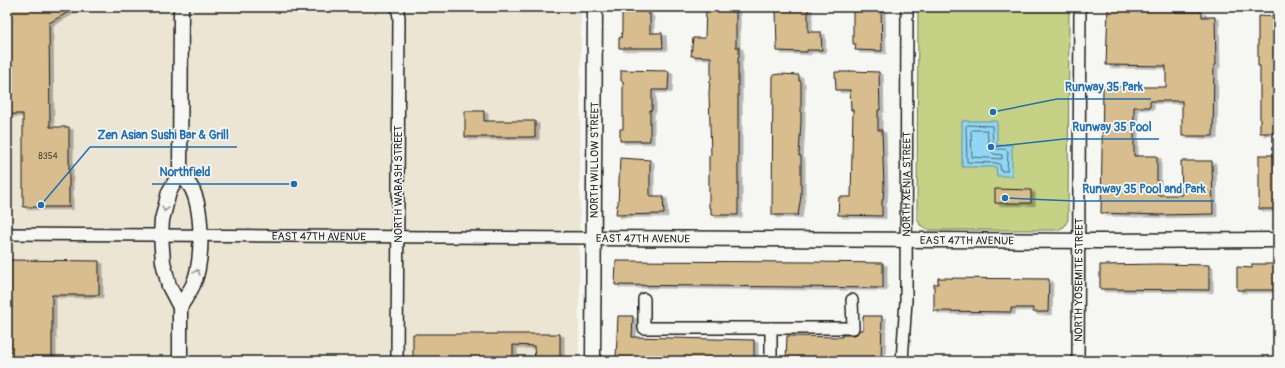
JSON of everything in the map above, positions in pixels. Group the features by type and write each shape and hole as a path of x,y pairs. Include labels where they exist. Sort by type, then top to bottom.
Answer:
{"street":[{"path":"180,361 180,306 169,286 163,262 161,235 162,220 169,192 180,173 181,7"},
{"name":"NORTH WABASH STREET","path":"396,7 399,17 397,361"},
{"name":"NORTH WILLOW STREET","path":"593,361 595,7"},
{"name":"NORTH XENIA STREET","path":"902,361 906,301 907,7"},
{"name":"NORTH YOSEMITE STREET","path":"1078,361 1080,7"},
{"path":"180,173 192,189 196,200 201,236 199,262 193,284 180,306"},
{"name":"EAST 47TH AVENUE","path":"7,234 906,240 1278,240"},
{"path":"644,300 644,328 853,328 852,300"},
{"path":"771,328 771,361"}],"shaded area":[{"path":"7,7 581,7 579,361 7,361"}],"green space":[{"path":"918,7 1069,7 1068,220 1064,227 1057,230 929,230 920,225 917,217"}],"water":[{"path":"962,121 997,121 997,145 1012,145 1012,176 997,176 996,167 962,167"}],"building":[{"path":"7,7 77,7 49,23 50,127 69,127 69,207 23,207 23,114 7,114"},
{"path":"622,7 648,7 648,14 650,14 650,33 662,33 663,48 619,48 619,38 621,38 622,30"},
{"path":"706,7 736,7 736,47 739,47 738,215 711,215 711,208 709,208 709,156 711,155 709,93 711,80 711,57 691,56 693,38 705,38"},
{"path":"777,7 808,7 808,32 821,32 822,50 807,50 807,52 777,51"},
{"path":"853,7 881,7 882,51 855,50 856,44 853,44"},
{"path":"1108,7 1175,7 1175,12 1202,12 1202,17 1215,17 1216,65 1214,65 1213,136 1182,136 1182,101 1150,101 1150,107 1134,107 1134,156 1157,156 1157,195 1182,195 1181,161 1212,161 1213,214 1160,215 1101,213 1103,87 1166,87 1166,66 1106,65"},
{"path":"1258,16 1278,17 1278,133 1260,133"},
{"path":"621,70 669,71 668,90 652,90 652,110 650,110 650,141 620,141 620,129 623,129 623,81 621,81"},
{"path":"835,72 879,72 880,110 878,110 878,130 882,130 884,187 882,216 838,215 839,197 851,197 853,110 851,110 850,90 836,90"},
{"path":"773,75 799,75 799,81 801,81 799,156 801,156 801,196 798,215 772,215"},
{"path":"465,111 484,111 484,121 535,121 535,137 465,137"},
{"path":"1259,155 1278,155 1278,209 1259,209"},
{"path":"620,158 650,160 650,196 663,196 664,214 616,215 618,205"},
{"path":"995,189 1031,190 1031,203 995,203"},
{"path":"7,260 99,261 99,295 52,295 52,361 7,361"},
{"path":"616,261 883,263 883,288 615,285"},
{"path":"1252,264 1278,264 1278,290 1237,290 1237,267 1252,268"},
{"path":"1100,265 1209,265 1209,290 1100,289"},
{"path":"938,278 1049,279 1048,312 1033,312 1033,308 1011,308 1011,312 934,311 934,284 938,284"},
{"path":"618,316 633,316 632,337 754,340 754,361 616,358"},
{"path":"863,316 882,316 881,361 786,360 787,336 842,337 842,335 857,334 859,330 863,330"},
{"path":"413,334 560,334 560,361 535,361 534,346 513,345 513,361 413,361"}],"place":[{"name":"Runway 35 Park","path":"993,112"},
{"name":"Runway 35 Pool","path":"991,147"},
{"name":"Northfield","path":"294,184"},
{"name":"Runway 35 Pool and Park","path":"1005,198"},
{"name":"Zen Asian Sushi Bar & Grill","path":"41,205"}]}
